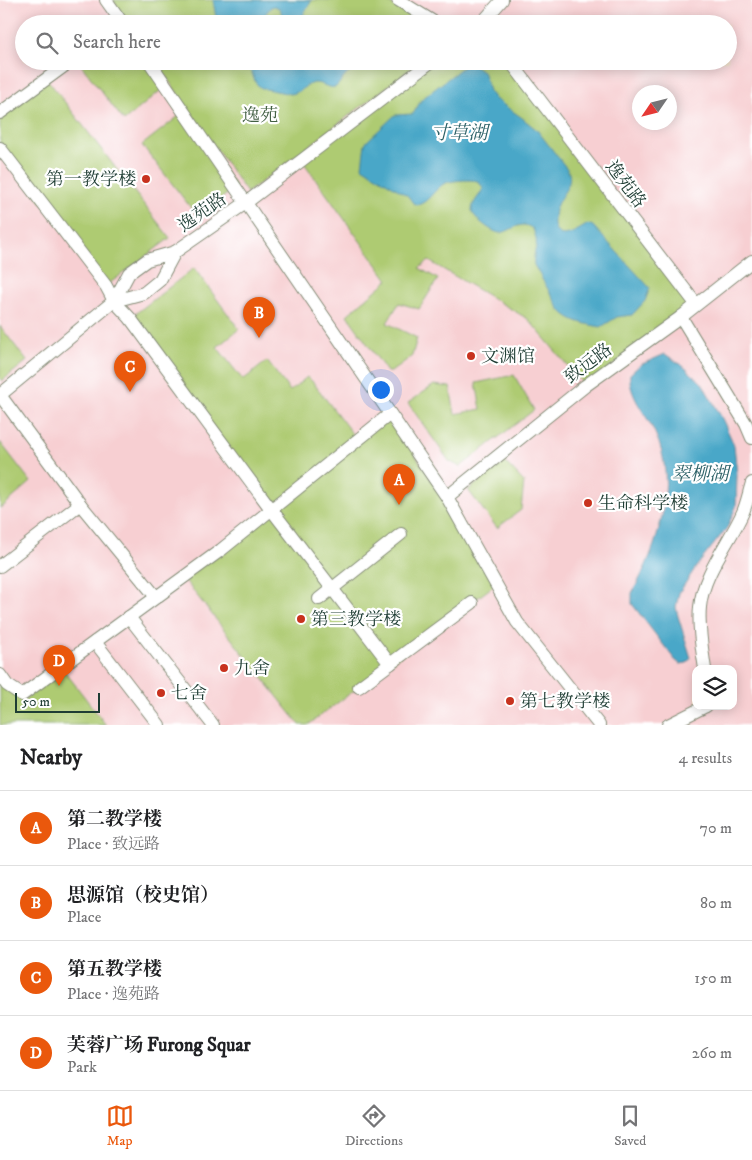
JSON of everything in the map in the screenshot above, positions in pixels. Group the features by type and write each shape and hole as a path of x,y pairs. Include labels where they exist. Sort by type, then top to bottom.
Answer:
{"street":[{"path":"106,0 117,15"},
{"path":"398,0 422,15"},
{"path":"489,15 502,0"},
{"path":"0,113 59,70"},
{"path":"155,70 247,202 446,497 517,622 599,725"},
{"name":"逸苑路","path":"0,395 114,301 144,293 160,280 175,252 247,202 420,70"},
{"name":"逸苑路","path":"517,70 696,304"},
{"path":"0,148 390,664"},
{"path":"114,301 129,273 147,260 175,252"},
{"name":"致远路","path":"446,497 585,386 681,317 752,261"},
{"path":"681,317 746,424 752,438"},
{"path":"0,395 80,504 156,597"},
{"path":"0,676 7,686 22,695 221,550 390,414"},
{"path":"704,665 700,606 707,583 719,556 744,512 752,483"},
{"path":"0,566 80,504"},
{"path":"319,599 401,534"},
{"path":"359,687 472,603"},
{"path":"129,617 213,725"},
{"path":"96,642 159,725"},
{"path":"668,725 698,710"}],"shaded area":[{"path":"0,0 752,0 752,725 0,725"}],"green space":[{"path":"113,0 384,0 409,15 123,15"},
{"path":"85,70 155,70 166,86 124,121"},
{"name":"逸苑","path":"161,70 409,70 247,193"},
{"path":"420,70 517,70 696,304 585,386 528,319 429,261 419,268 438,279 419,309 399,303 387,323 417,338 412,356 391,372 387,372 347,315 388,280 302,160"},
{"path":"47,79 170,238 106,286 0,148 0,113"},
{"path":"184,112 236,187 198,217 142,145"},
{"path":"194,268 239,329 217,347 243,380 267,361 290,391 307,377 357,440 390,414 496,584 308,725 300,725 183,578 270,509 130,318"},
{"path":"0,326 27,361 2,381 0,378"},
{"path":"514,375 534,410 460,467 449,461 408,403 434,385 450,387 455,414 481,409 476,383"},
{"path":"0,442 31,482 0,509"},
{"path":"505,462 524,482 521,510 497,528 468,490"},
{"path":"63,669 106,725 0,725 0,670 22,701"}],"water":[{"path":"213,0 312,0 304,15 282,15 280,9 275,6 271,7 265,15 216,15"},
{"path":"251,70 354,70 347,74 336,87 312,83 291,94 261,88 256,83"},
{"name":"寸草湖","path":"459,70 483,71 489,91 495,99 537,130 568,170 570,180 555,212 554,224 559,234 563,235 574,232 588,224 593,226 650,288 645,301 632,315 617,317 601,327 579,322 564,314 534,265 536,240 533,229 520,225 500,233 483,224 475,216 472,209 483,188 478,181 459,180 445,183 424,202 417,205 408,196 362,167 365,143 395,115 413,114 422,99"},
{"name":"翠柳湖","path":"665,354 683,366 702,383 722,418 734,445 737,474 736,507 727,528 696,567 679,593 676,607 691,658 687,663 680,664 632,604 632,593 650,556 657,536 665,494 665,473 662,453 655,433 632,390 630,374 640,365"}],"place":[{"name":"第一教学楼","path":"146,179"},
{"name":"思源馆（校史馆）","path":"259,338"},
{"name":"文渊馆","path":"471,356"},
{"name":"第五教学楼","path":"130,392"},
{"name":"生命科学楼","path":"588,503"},
{"name":"第二教学楼","path":"399,505"},
{"name":"第三教学楼","path":"301,619"},
{"name":"九舍","path":"224,668"},
{"name":"芙蓉广场 Furong Squar","path":"59,686"},
{"name":"七舍","path":"161,693"},
{"name":"第七教学楼","path":"510,701"}]}
